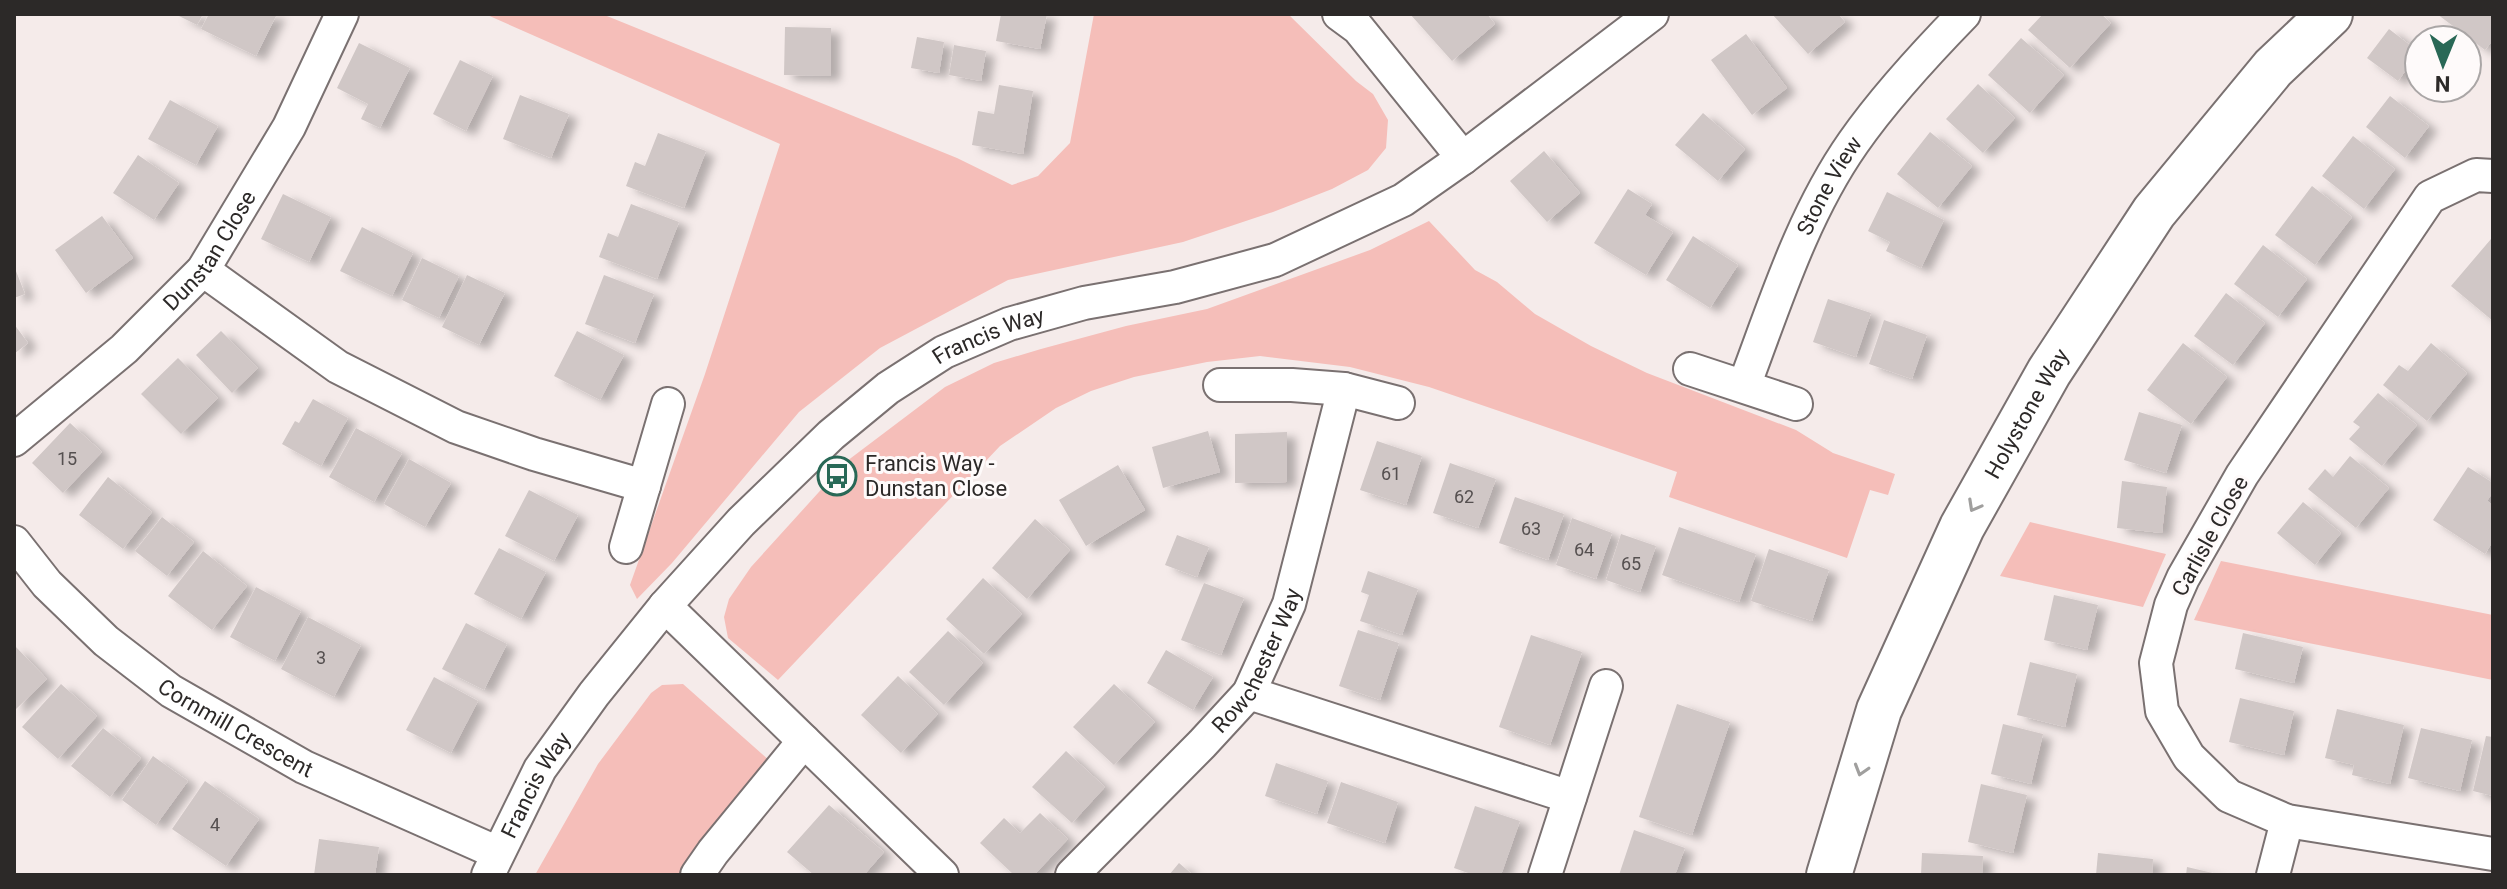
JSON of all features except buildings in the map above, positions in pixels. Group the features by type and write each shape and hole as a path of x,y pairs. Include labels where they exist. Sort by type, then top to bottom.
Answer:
{"main road":[{"name":"Holystone Way","path":"1797,875 1843,735 1955,479 2028,359 2135,199 2245,62 2293,14"},
{"name":"Holystone Way","path":"1829,875 1879,710 1962,527 2049,372 2154,212 2273,68 2330,14"}],"street":[{"name":"Dunstan Close","path":"14,440 124,349 203,270 289,127 342,14"},
{"path":"1339,14 1358,28 1463,158"},
{"name":"Francis Way","path":"493,864 540,769 594,694 665,606 741,522 831,435 888,388 944,352 1009,324 1084,303 1175,287 1275,260 1403,200 1652,14"},
{"name":"Stone View","path":"1744,386 1794,254 1852,143 1964,14"},
{"name":"Carlisle Close","path":"2493,176 2476,175 2430,197 2242,475 2183,578 2171,605 2156,663 2162,711 2189,757 2229,796 2287,821 2493,854"},
{"path":"203,270 338,367 456,427 534,454 644,486"},
{"path":"1690,369 1796,404"},
{"path":"1220,385 1344,389 1398,403"},
{"name":"Rowchester Way","path":"1072,875 1249,693 1289,604 1344,389"},
{"path":"626,547 668,404"},
{"name":"Cornmill Crescent","path":"14,542 47,584 106,641 171,691 304,767 493,864"},
{"path":"665,606 942,875"},
{"path":"1545,875 1606,686"},
{"path":"1249,693 1570,797"},
{"path":"697,875 804,741"},
{"path":"2273,875 2287,821"}],"shaded area":[{"path":"485,14 602,14 957,158 1012,185 1038,176 1070,143 1094,14 1288,14 1373,94 1388,120 1386,148 1368,170 1332,189 1183,242 1008,280 880,348 799,412 672,563 637,599 630,585 705,374 780,144"},
{"path":"1429,221 1475,270 1497,282 1535,314 1591,346 1647,373 1796,430 1833,453 1895,474 1888,495 1870,490 1847,558 1669,497 1677,472 1429,387 1350,367 1260,356 1207,362 1134,377 1091,391 1056,408 1000,446 778,680 728,638 724,617 729,599 751,567 847,461 945,387 994,363 1041,349 1126,326 1207,309 1370,250"},
{"path":"2030,522 2166,554 2143,607 2000,576"},
{"path":"2221,561 2493,615 2493,680 2194,620"},
{"path":"683,684 770,761 685,875 535,875 598,764 651,693 662,685"}],"place":[{"name":"Francis Way - Dunstan Close","path":"837,476"}]}
